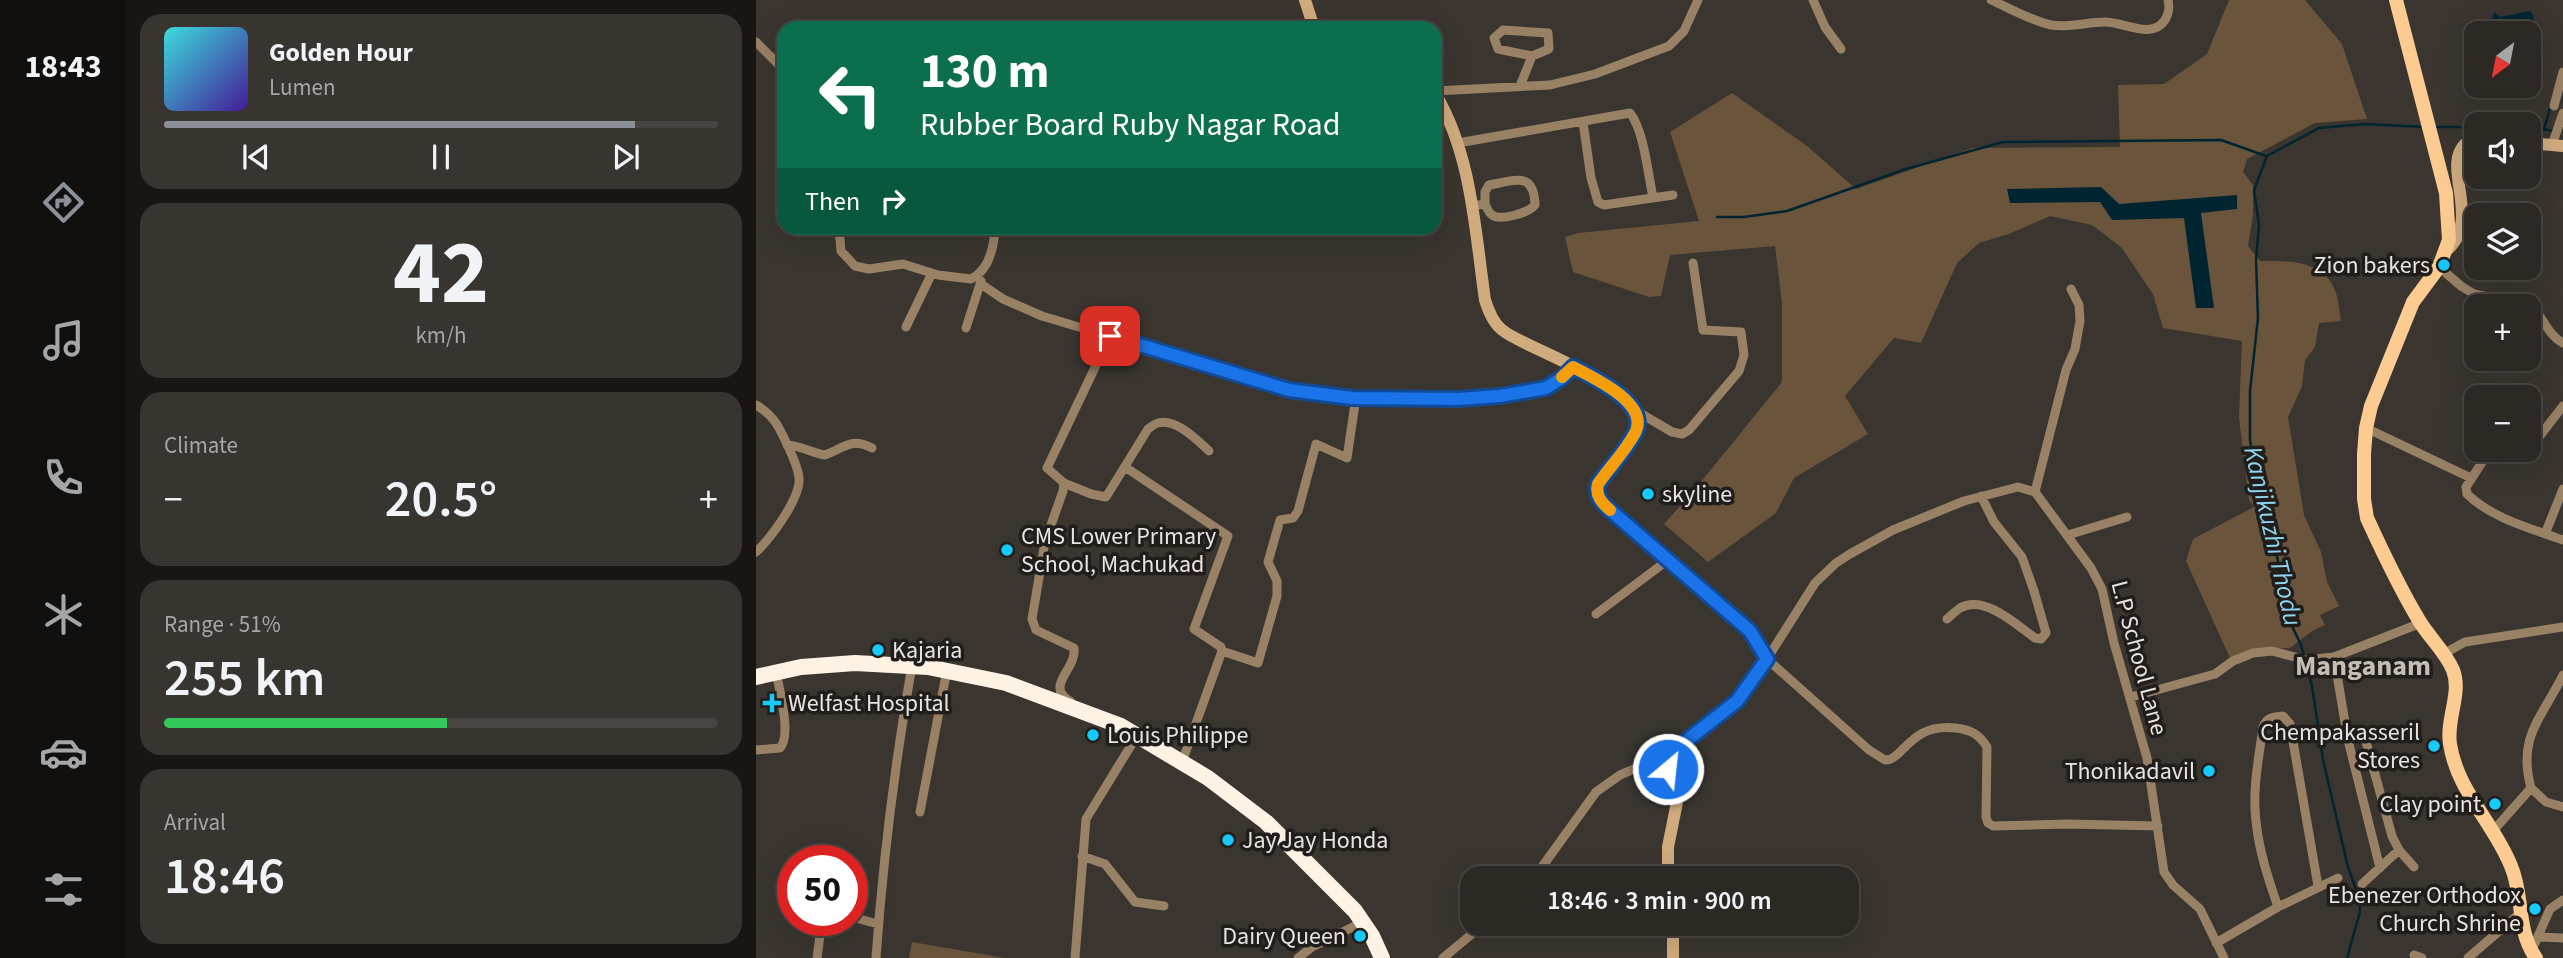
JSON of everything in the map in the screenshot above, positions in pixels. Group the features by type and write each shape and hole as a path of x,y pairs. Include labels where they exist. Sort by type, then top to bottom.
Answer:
{"highway":[{"path":"756,677 776,671 855,663 912,665 947,670 993,679 1094,715 1138,734 1209,778 1266,822 1342,896 1363,922 1382,958"}],"main road":[{"path":"1305,0 1312,21"},
{"path":"2396,0 2446,192 2449,224 2446,251 2439,267 2413,302 2371,406 2366,428 2364,480 2367,518 2421,623 2452,667 2456,679 2448,726 2454,761 2468,794 2493,831 2512,867 2519,914 2533,955"},
{"path":"1442,105 1458,143 1471,206 1485,300 1496,324 1504,332 1573,367 1627,399 1637,424 1636,432 1598,484 1596,492 1603,504 1750,631 1767,659 1737,701 1671,753 1668,769 1677,802 1668,847 1668,866"},
{"path":"2446,251 2458,238 2462,224 2458,166 2459,151 2464,145"},
{"path":"1673,936 1673,958"}],"street":[{"path":"1442,92 1567,82 1664,50 1684,31 1698,0"},
{"path":"1813,0 1825,27 1840,49"},
{"path":"1991,0 2031,19 2054,25 2112,22 2148,31 2156,29 2164,22 2170,9 2168,0"},
{"path":"1520,86 1532,56 1549,49 1548,33 1503,30 1494,38 1498,49 1532,56"},
{"path":"756,43 777,63"},
{"path":"2554,106 2563,72"},
{"path":"1458,143 1630,113 1633,116 1653,197"},
{"path":"2557,146 2563,113"},
{"path":"1583,122 1591,178 1598,202 1604,205 1673,195"},
{"path":"1523,180 1531,184 1535,191 1535,205 1523,214 1497,217 1490,214 1485,204 1485,192 1489,185 1523,180"},
{"path":"1471,206 1485,204"},
{"path":"840,235 841,251 855,266 869,269 903,264 932,273 971,279 982,272"},
{"path":"966,328 994,235"},
{"path":"1632,408 1672,432 1682,434 1689,430 1739,370 1744,355 1741,332 1703,330 1693,263"},
{"path":"2439,267 2474,294"},
{"path":"906,327 932,273"},
{"path":"981,284 1024,310 1289,390 1356,397 1458,399 1500,396 1546,388 1573,367"},
{"path":"2071,289 2078,305 2080,321 2035,492 2018,487 1981,496 1893,530 1836,563 1815,583 1767,659 1869,750 1885,760 1895,758 1924,730 1939,727 1965,730 1981,737 1987,747 1986,817 1988,823 1993,826 2158,825"},
{"path":"2541,319 2550,335 2563,343"},
{"path":"1110,336 1047,468 1064,483 1090,494 1106,496 1148,429 1158,422 1171,424 1189,433 1209,451"},
{"path":"1125,467 1228,536 1194,629 1221,647 1222,651 1258,663 1277,596 1278,581 1268,562 1280,520 1293,518 1298,511 1315,444 1347,458 1356,397"},
{"path":"756,405 772,415 799,478 799,488 776,528 756,552"},
{"path":"2541,435 2563,407"},
{"path":"2366,428 2471,478"},
{"path":"787,445 801,446 825,455 841,446 855,443 872,448"},
{"path":"2482,462 2466,491 2479,504 2521,526 2563,540"},
{"path":"1064,483 1059,508 1045,542 1032,619 1036,630 1074,648 1072,662 1059,689 1065,698 1094,715"},
{"path":"2545,534 2563,489"},
{"name":"L.P School Lane","path":"2035,492 2091,568 2102,589 2114,643 2147,758 2164,872 2167,879 2200,909 2224,958"},
{"path":"1947,619 1962,607 1975,604 1993,609 2035,638 2041,639 2046,633 2022,556 1994,522 1981,496"},
{"path":"2068,535 2127,517"},
{"path":"1596,614 1668,560"},
{"path":"2131,697 2215,674 2233,661 2264,651 2306,660 2334,657 2421,623"},
{"path":"2443,654 2465,642 2563,627"},
{"path":"1182,762 1222,651"},
{"path":"2334,657 2348,740 2381,868"},
{"path":"876,958 894,764 912,665"},
{"path":"920,812 947,670"},
{"path":"756,750 780,748 785,741 776,671"},
{"path":"2563,675 2528,740 2526,762 2532,788 2546,802 2563,807"},
{"path":"2278,907 2263,861 2255,794 2263,727 2266,720 2272,717 2283,716 2290,724 2318,886"},
{"path":"1075,958 1083,828 1089,812 1138,734"},
{"path":"2348,740 2357,736 2365,738 2386,818 2399,850 2414,867"},
{"path":"1543,866 1596,792 1620,775 1671,753"},
{"path":"2493,831 2532,788"},
{"path":"2361,884 2399,850"},
{"path":"1083,856 1105,864 1135,902 1164,906"},
{"path":"2216,943 2278,907 2338,878"},
{"path":"2533,955 2550,909 2563,900"},
{"path":"2468,958 2519,914"},
{"path":"868,921 878,924"},
{"path":"1298,958 1312,947 1363,922"},
{"path":"817,958 820,936"},
{"path":"1443,958 1470,936"},
{"path":"2540,937 2563,938"}],"shaded area":[{"path":"2229,0 2305,0 2342,44 2367,119 2315,123 2247,159 2243,172 2253,185 2253,215 2248,246 2260,261 2302,264 2321,272 2334,288 2338,300 2341,321 2319,323 2315,347 2305,360 2302,386 2288,417 2304,515 2321,552 2327,582 2339,606 2320,615 2325,625 2312,631 2290,648 2258,649 2230,658 2186,561 2193,539 2254,507 2249,500 2239,418 2242,341 2163,328 2153,294 2121,247 2092,225 2050,216 2009,234 1979,243 1957,263 1921,343 1894,338 1845,396 1868,434 1794,478 1776,513 1708,562 1664,524 1782,382 1782,303 1775,246 1670,255 1661,296 1649,297 1573,272 1565,237 1578,233 1699,221 1670,132 1732,93 1807,146 1856,189 1972,148 2120,147 2118,85 2164,84 2207,54"},
{"path":"912,942 1005,958 909,958"}],"water":[{"path":"2530,11 2534,21 2492,21 2494,12 2500,17"},
{"path":"2101,187 2119,204 2237,195 2237,209 2201,213 2214,308 2196,308 2184,218 2112,220 2100,202 2010,203 2007,189"}],"waterway":[{"path":"2544,129 2551,105"},
{"name":"Kanjikuzhi Thodu","path":"2347,958 2360,912 2359,898 2348,867 2323,760 2312,686 2301,645 2292,626 2263,493 2257,484 2250,440 2250,391 2258,318 2256,260 2259,225 2254,190 2267,156 2319,128 2365,124 2425,127"},
{"name":"Kanjikuzhi Thodu","path":"2435,127 2464,127"},
{"name":"Kanjikuzhi Thodu","path":"2541,129 2553,131"},
{"path":"1717,217 1744,217 1787,211 1906,169 2003,142 2221,140 2266,156"}],"slow traffic":[{"path":"1562,377 1573,367 1595,378 1627,399 1636,417 1636,432 1598,484 1596,492 1610,510"}],"place":[{"name":"Zion bakers","path":"2444,265"},
{"name":"skyline","path":"1648,494"},
{"name":"CMS Lower Primary School, Machukad","path":"1007,550"},
{"name":"Kajaria","path":"878,650"},
{"name":"Welfast Hospital","path":"772,703"},
{"name":"Louis Philippe","path":"1093,735"},
{"name":"Chempakasseril Stores","path":"2434,746"},
{"name":"Thonikadavil","path":"2209,771"},
{"name":"Clay point","path":"2495,804"},
{"name":"Jay Jay Honda","path":"1228,840"},
{"name":"Ebenezer Orthodox Church Shrine","path":"2535,909"},
{"name":"Dairy Queen","path":"1360,936"}],"district":[{"name":"Manganam","path":"2363,666"}],"route":[{"path":"1110,336 1289,390 1352,398 1458,399 1500,396 1546,388 1573,367 1627,399 1636,417 1636,432 1598,484 1596,492 1599,498 1750,631 1767,659 1744,694 1729,709 1671,753 1668,769"}]}
